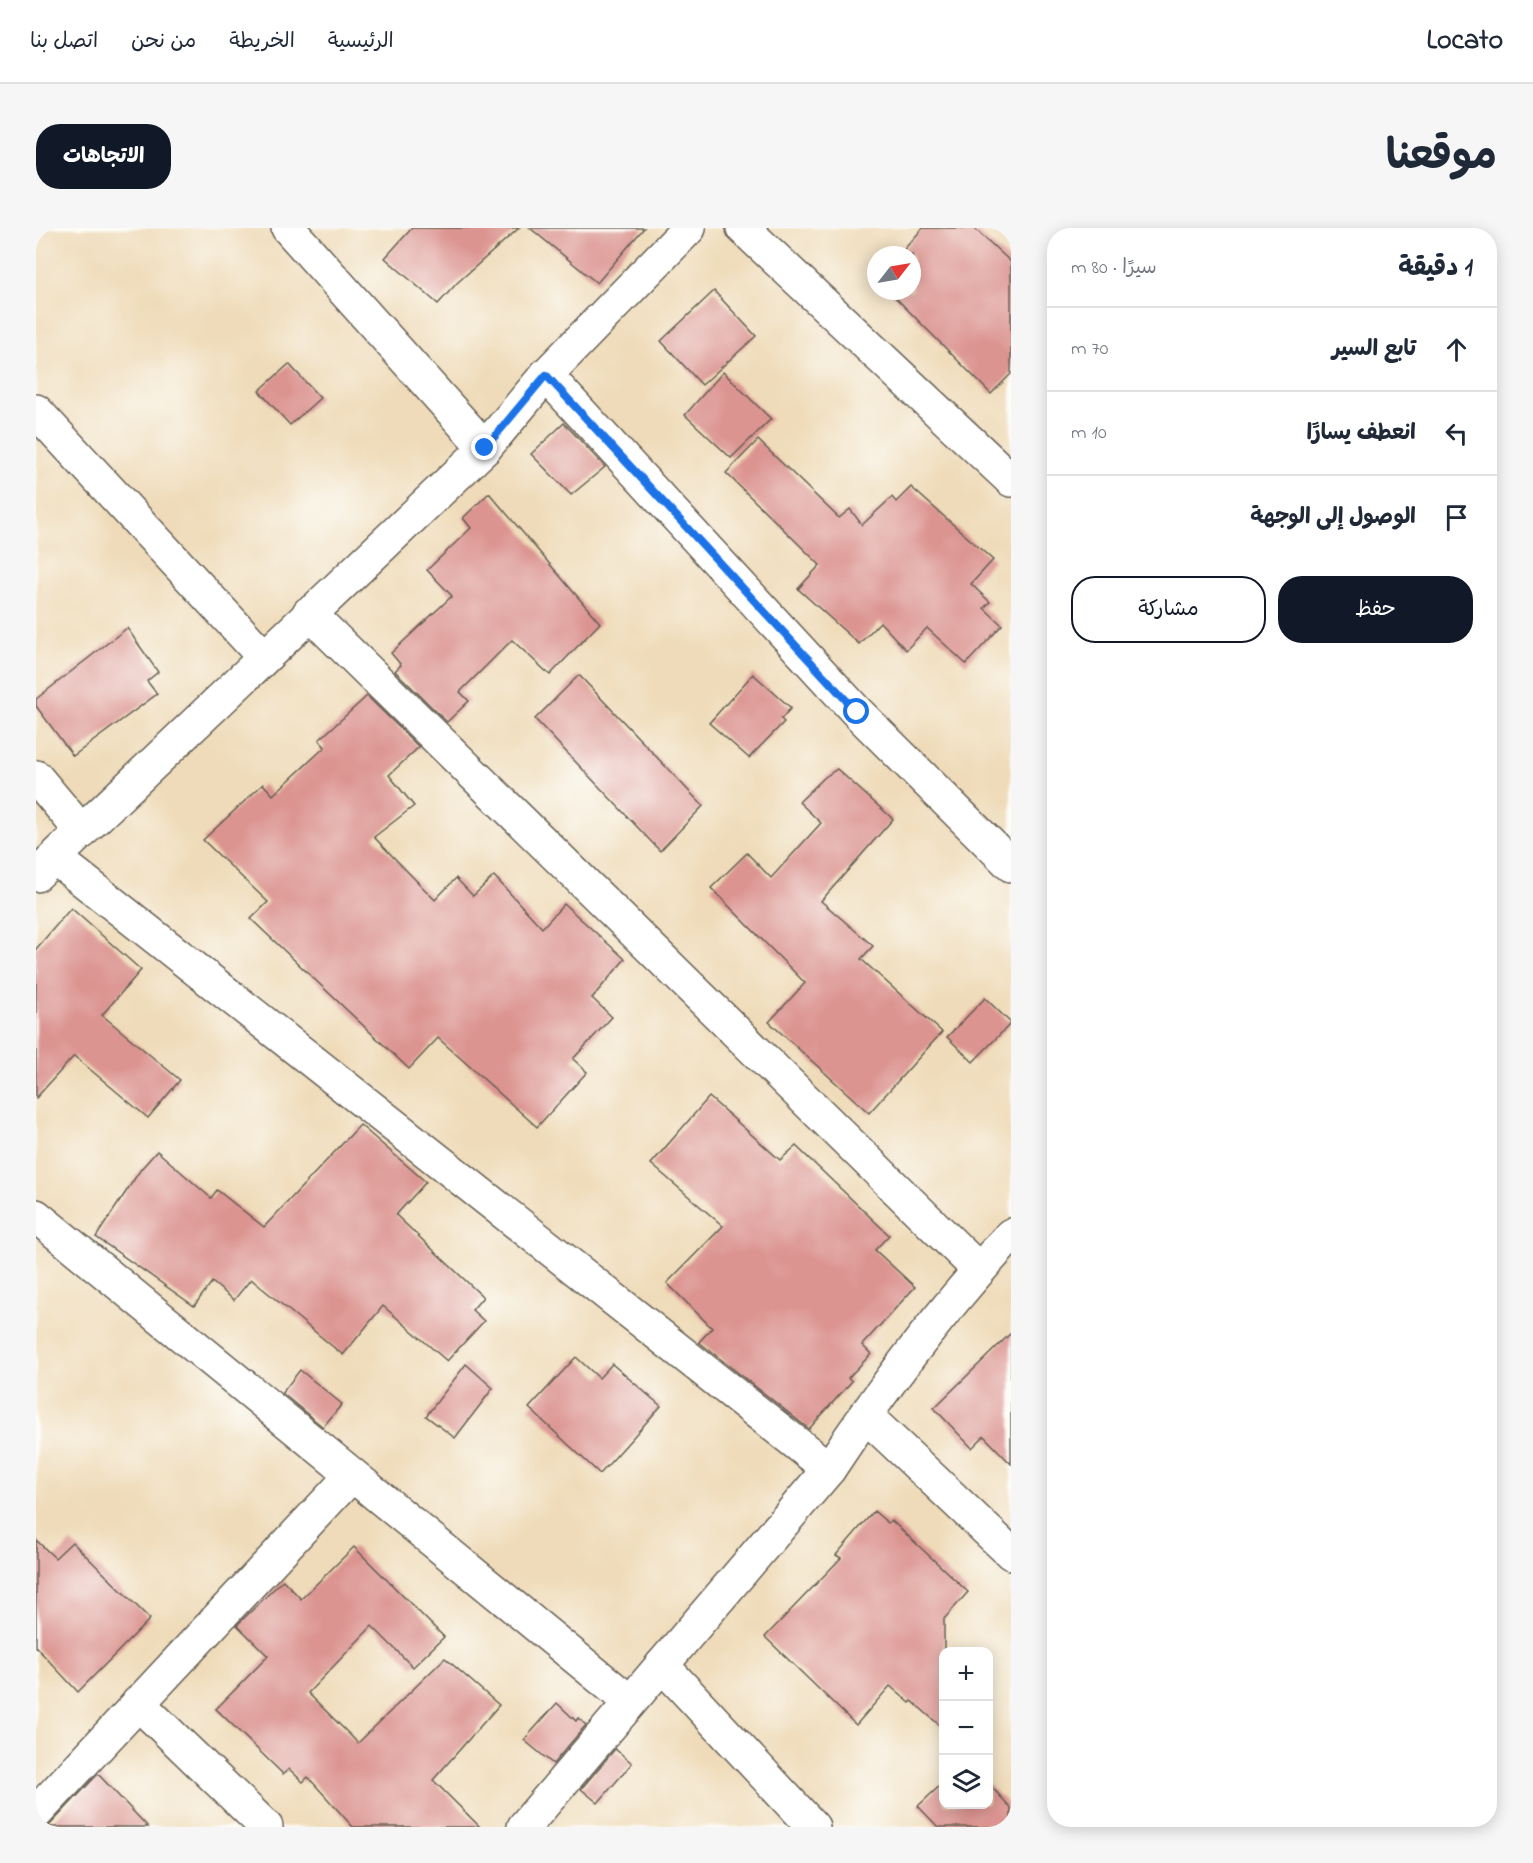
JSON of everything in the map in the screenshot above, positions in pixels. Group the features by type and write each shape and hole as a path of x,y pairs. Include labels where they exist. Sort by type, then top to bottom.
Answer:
{"street":[{"path":"288,228 485,448"},
{"path":"689,228 546,375 485,448 45,866 830,1469"},
{"path":"743,228 1011,480"},
{"path":"546,375 857,712 1011,865"},
{"path":"36,411 264,657"},
{"path":"309,613 978,1270"},
{"path":"36,777 82,832"},
{"path":"36,1216 630,1702"},
{"path":"524,1827 830,1469 865,1415 978,1270 1011,1235"},
{"path":"865,1415 1011,1553"},
{"path":"36,1813 352,1475"},
{"path":"662,1665 813,1827"},
{"path":"138,1703 266,1827"}],"building":[{"path":"412,228 519,228 458,282 438,304 385,258"},
{"path":"530,228 644,228 597,283"},
{"path":"923,228 974,228 1011,262 1011,374 991,394 898,300 921,300 921,246 907,246"},
{"path":"714,291 756,336 702,385 661,341"},
{"path":"289,364 320,398 290,425 259,391"},
{"path":"723,372 771,419 731,458 685,415"},
{"path":"564,423 605,467 571,495 531,454"},
{"path":"758,440 839,518 850,509 862,525 892,497 896,502 911,487 993,560 971,584 990,602 984,608 1002,625 966,664 927,628 906,650 880,622 859,644 798,589 820,565 726,473"},
{"path":"489,493 600,623 550,675 512,640 460,692 469,701 447,722 395,671 401,665 391,653 452,596 427,570 471,528 463,518"},
{"path":"127,628 158,672 147,681 157,694 73,756 36,706 36,699"},
{"path":"753,674 791,708 781,719 784,722 749,758 709,723"},
{"path":"579,675 703,806 660,851 535,719"},
{"path":"367,696 419,747 389,775 414,806 374,837 435,900 456,878 473,896 494,876 542,928 564,904 625,959 592,998 612,1017 573,1059 587,1072 537,1127 438,1038 409,1069 251,919 268,902 203,840 263,784 273,795 325,747 319,740"},
{"path":"837,769 893,819 821,901 873,946 861,959 942,1032 869,1113 769,1022 805,983 711,888 747,853 771,878 821,823 799,802 825,777"},
{"path":"71,908 141,970 102,1015 180,1080 148,1118 74,1056 36,1098 36,949"},
{"path":"985,998 1011,1023 973,1062 947,1037"},
{"path":"709,1097 780,1160 796,1146 889,1235 875,1250 915,1287 862,1345 871,1354 848,1378 852,1381 809,1429 699,1342 712,1328 667,1283 723,1226 651,1164"},
{"path":"360,1125 426,1182 396,1215 483,1297 472,1310 484,1321 447,1361 383,1306 343,1355 251,1279 234,1300 212,1282 194,1306 96,1237 141,1169 157,1151 211,1198 217,1190 264,1227"},
{"path":"1011,1333 1011,1464 984,1436 972,1448 934,1408"},
{"path":"576,1357 599,1378 612,1364 661,1406 600,1474 529,1408"},
{"path":"466,1364 493,1388 455,1438 426,1416"},
{"path":"300,1370 342,1404 323,1427 282,1393"},
{"path":"874,1511 888,1523 891,1520 968,1592 944,1619 944,1647 939,1647 939,1725 912,1701 910,1703 890,1686 856,1725 765,1637 841,1558 836,1555"},
{"path":"36,1540 55,1558 72,1542 150,1619 78,1692 36,1647"},
{"path":"354,1547 444,1637 413,1667 372,1626 308,1693 358,1743 445,1658 499,1705 433,1780 480,1827 353,1827 308,1777 303,1782 289,1769 283,1774 216,1709 268,1656 237,1625 283,1580 301,1599"},
{"path":"557,1703 576,1721 578,1718 586,1725 553,1764 524,1740"},
{"path":"615,1749 632,1763 598,1803 581,1789"},
{"path":"98,1774 148,1827 48,1827"},
{"path":"939,1787 939,1809 993,1809 993,1788 1011,1808 1011,1827 938,1827 918,1806"}],"route":[{"path":"485,448 546,375 857,712"}]}
